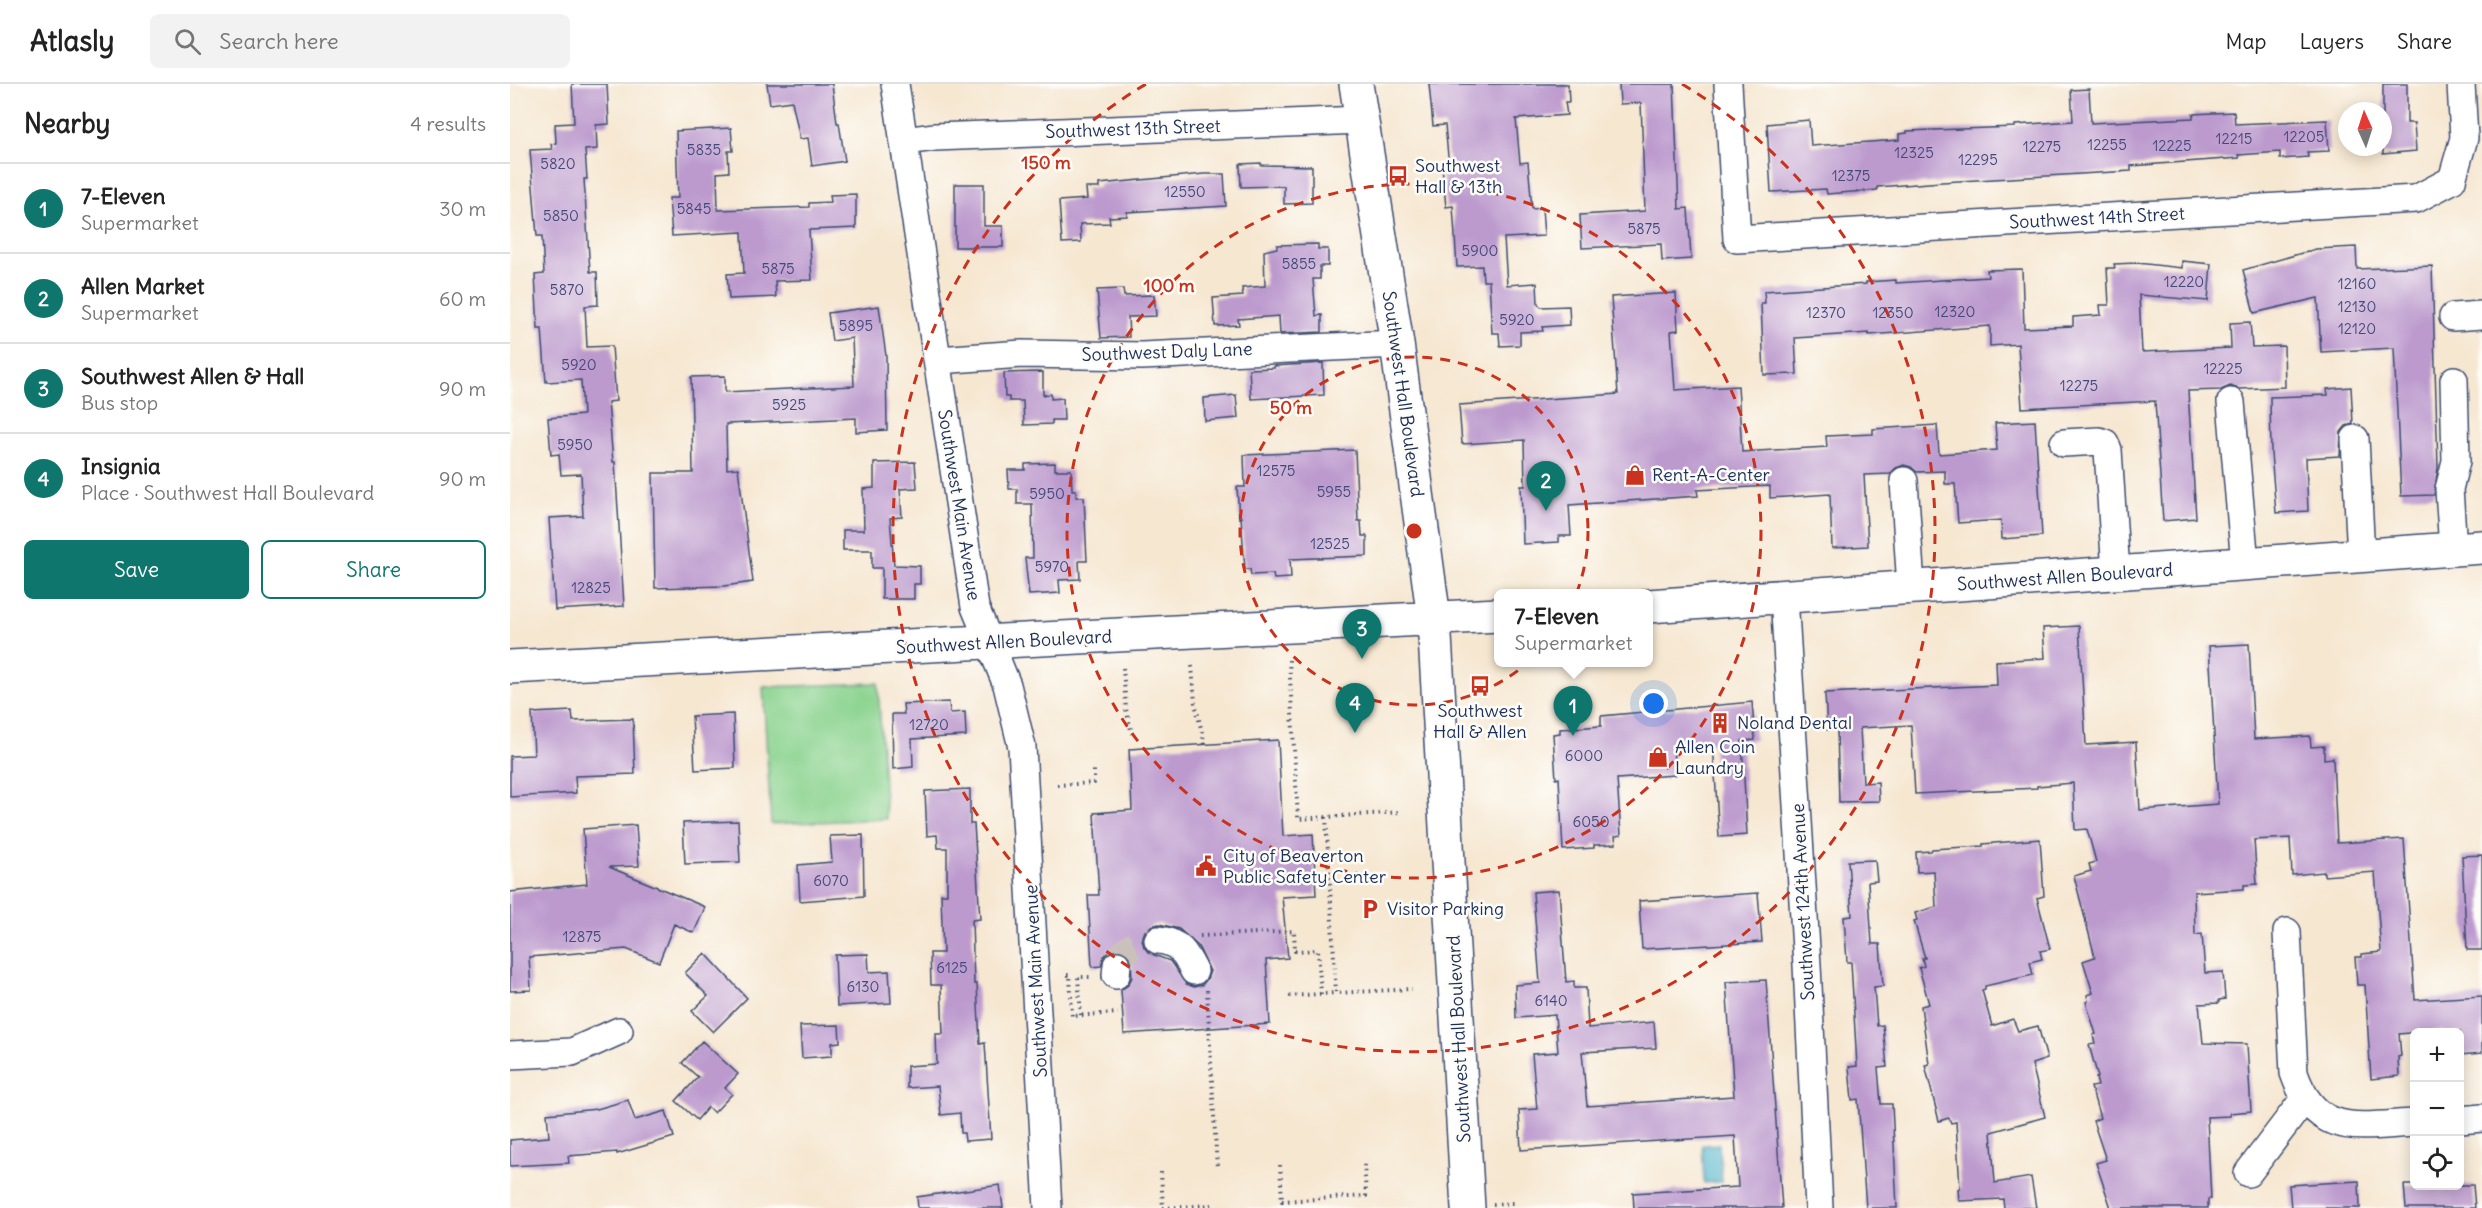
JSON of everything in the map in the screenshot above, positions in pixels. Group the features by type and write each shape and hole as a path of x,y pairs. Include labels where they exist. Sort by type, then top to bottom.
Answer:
{"main road":[{"name":"Southwest Hall Boulevard","path":"1356,84 1397,344 1434,619 1468,1208"},
{"name":"Southwest Allen Boulevard","path":"1653,606 2468,548"},
{"name":"Southwest Allen Boulevard","path":"510,667 1494,615"}],"street":[{"name":"Southwest Main Avenue","path":"895,84 975,607 1007,685 1022,747 1048,1208"},
{"name":"Southwest 14th Street","path":"1728,84 1737,239 2416,199 2452,180 2464,138 2461,84"},
{"name":"Southwest 13th Street","path":"904,141 947,137 1361,120"},
{"path":"2453,317 2482,315"},
{"name":"Southwest Daly Lane","path":"938,360 1022,354 1142,356 1397,344"},
{"path":"2454,380 2456,461 2449,489 2468,548"},
{"path":"2231,402 2245,564"},
{"path":"2355,439 2361,556"},
{"path":"2064,443 2099,441 2105,443 2108,450 2116,573"},
{"path":"1904,481 1911,587"},
{"name":"Southwest 124th Avenue","path":"1784,597 1819,1208"},
{"path":"2287,932 2294,1073 2309,1106 2325,1118 2342,1125 2410,1123"},
{"path":"1158,940 1171,942 1180,947 1202,967"},
{"path":"510,1055 572,1052 619,1030"},
{"path":"2248,1173 2304,1098"},
{"path":"2464,1120 2482,1118"}],"path":[{"path":"1288,660 1298,819 1401,812"},
{"path":"1192,666 1195,703 1205,745"},
{"path":"1123,668 1126,709 1132,734"},
{"path":"1057,785 1094,783 1094,768"},
{"path":"1326,817 1336,993"},
{"path":"1217,1169 1202,967 1204,936 1293,931 1295,951 1318,950 1321,994"},
{"path":"1081,1016 1078,977 1109,972"},
{"path":"1067,975 1070,975 1072,1016 1118,1013"},
{"path":"1289,996 1412,989"},
{"path":"1280,1166 1282,1201 1366,1196 1364,1161"},
{"path":"1161,1172 1163,1208 1212,1205"}],"green space":[{"path":"878,683 886,819 771,824 763,687"}],"water":[{"path":"1719,1144 1722,1182 1704,1183 1702,1145"}],"building":[{"path":"572,84 607,84 609,124 596,125 597,149 585,150 587,179 584,179 590,272 597,272 598,305 585,306 587,347 612,346 616,401 608,402 613,462 615,462 624,606 555,610 549,518 583,516 581,474 561,475 559,454 551,455 548,418 583,415 581,380 546,382 542,329 538,329 535,275 544,274 542,236 537,236 530,150 552,149 551,144 556,143 555,124 574,123"},
{"path":"767,84 832,84 845,161 812,166 808,138 800,139 792,101 770,104"},
{"path":"1429,84 1568,84 1569,102 1565,102 1567,115 1516,119 1520,163 1528,162 1532,209 1542,208 1544,236 1504,238 1507,285 1537,283 1538,304 1541,307 1569,306 1570,325 1542,327 1543,331 1520,332 1520,345 1500,346 1499,333 1492,333 1489,281 1483,281 1482,266 1457,267 1453,206 1446,207 1442,167 1449,166 1445,125 1433,126"},
{"path":"1619,84 1674,84 1679,209 1688,208 1691,259 1662,261 1661,244 1582,248 1580,215 1645,211 1641,103 1620,104"},
{"path":"2383,84 2407,84 2407,123 2414,123 2416,151 2392,153 2392,102 2383,102"},
{"path":"2089,89 2091,123 2193,118 2193,114 2234,112 2235,124 2327,120 2329,151 2307,152 2308,157 2280,159 2280,152 2238,155 2239,158 2131,166 2131,171 1942,182 1827,194 1826,189 1771,192 1767,124 1809,120 1811,146 1899,140 1899,134 1907,133 1907,131 2015,127 2015,125 2073,121 2071,90"},
{"path":"731,128 733,151 728,151 729,172 717,173 718,210 809,207 809,203 831,202 830,195 856,194 856,228 809,230 812,280 775,281 776,297 729,299 727,274 744,273 742,232 672,236 669,198 678,198 676,131"},
{"path":"1261,163 1261,165 1312,166 1312,203 1284,204 1284,186 1241,187 1240,164"},
{"path":"1224,174 1226,206 1127,212 1127,216 1109,217 1110,223 1080,224 1081,242 1062,243 1059,201 1087,199 1086,188 1099,188 1099,184"},
{"path":"955,184 984,184 984,226 1003,226 1003,247 955,247"},
{"path":"1318,244 1318,249 1328,249 1328,266 1320,266 1320,279 1313,279 1316,316 1322,315 1322,332 1280,334 1279,316 1238,319 1239,325 1215,326 1213,298 1243,296 1242,288 1265,286 1264,251 1277,248 1277,245"},
{"path":"2356,247 2357,269 2432,266 2438,467 2434,495 2401,496 2394,348 2321,352 2318,298 2254,313 2243,270 2316,249"},
{"path":"2182,261 2211,264 2208,301 2139,295 2142,352 2231,348 2230,323 2250,322 2252,347 2284,346 2285,387 2239,389 2230,386 2221,390 2188,391 2196,518 2163,521 2155,401 2022,408 2018,344 1990,346 1990,326 1795,338 1797,374 1764,375 1761,303 1765,303 1764,291 1896,280 1896,283 1988,277 1987,270 2022,269 2024,328 2073,326 2073,317 2101,315 2100,305 2109,305 2107,268 2115,268 2114,264 2137,263 2182,268"},
{"path":"1123,289 1124,296 1154,295 1156,316 1128,317 1129,337 1101,338 1097,290"},
{"path":"1676,293 1678,330 1671,331 1675,390 1738,386 1742,452 1827,447 1826,436 1873,434 1873,429 1937,425 1939,454 1997,450 1995,423 2035,421 2042,536 2002,539 2001,520 1958,523 1955,484 1945,484 1945,471 1917,472 1904,465 1896,468 1890,474 1864,475 1868,546 1832,548 1830,494 1770,498 1770,486 1697,490 1698,496 1569,505 1571,536 1559,536 1559,542 1523,544 1521,486 1525,486 1524,440 1462,444 1459,405 1618,394 1611,297"},
{"path":"879,306 886,356 887,430 856,432 856,418 726,424 727,469 738,468 753,582 724,586 655,588 653,473 693,473 691,377 725,376 725,392 854,386 852,338 832,341 828,313"},
{"path":"1323,363 1324,395 1251,399 1249,369"},
{"path":"1043,372 1043,395 1051,394 1051,399 1063,398 1064,420 1052,420 1052,424 1024,425 1023,401 1009,401 1009,397 1005,397 1004,373"},
{"path":"2351,387 2353,424 2346,426 2341,432 2340,456 2306,458 2308,511 2276,513 2271,453 2270,397 2328,395 2327,389"},
{"path":"1236,395 1238,418 1205,421 1204,398"},
{"path":"1355,450 1358,521 1361,521 1362,536 1367,536 1367,556 1290,559 1291,578 1274,579 1273,574 1251,575 1250,569 1245,569 1237,487 1245,487 1244,455"},
{"path":"915,462 917,488 900,489 902,517 890,518 894,565 920,566 920,584 914,584 914,599 882,599 882,568 872,568 872,550 843,550 843,530 864,530 863,489 874,488 874,463"},
{"path":"1055,463 1055,470 1071,470 1072,490 1076,490 1076,497 1084,497 1087,561 1079,561 1080,579 1059,580 1060,593 1029,595 1025,558 1033,558 1032,504 1017,504 1017,489 1009,489 1008,470 1025,470 1025,464"},
{"path":"2079,626 2086,745 2136,742 2140,810 2218,804 2209,646 2249,644 2254,739 2310,736 2311,747 2324,746 2324,759 2333,758 2337,843 2404,839 2415,1000 2482,996 2482,1053 2464,1055 2464,1028 2410,1028 2410,1033 2399,1034 2401,1056 2398,1057 2399,1076 2371,1079 2365,985 2357,985 2355,957 2381,952 2375,872 2324,876 2324,872 2292,875 2290,838 2254,840 2257,884 2244,885 2244,889 2194,892 2195,935 2202,934 2205,973 2223,972 2225,999 2219,1000 2219,1003 2199,1004 2203,1043 2247,1044 2251,1111 2230,1113 2230,1116 2207,1117 2211,1199 2208,1199 2208,1208 2111,1208 2096,1163 2106,1160 2093,1121 2100,1118 2091,1087 2098,1086 2096,1078 2098,1077 2089,1045 2095,1044 2093,1035 2096,1034 2086,1002 2088,1001 2087,995 2093,993 2083,961 2095,957 2074,876 2091,871 2089,864 2096,862 2087,829 2075,830 2073,783 2037,786 2037,788 1915,794 1911,725 1860,728 1863,783 1878,782 1879,801 1839,802 1837,729 1827,730 1825,693 1997,685 1996,661 2045,658 2043,628"},
{"path":"949,702 950,713 965,712 966,736 912,739 913,767 893,769 892,714 904,714 903,704"},
{"path":"1752,702 1755,740 1742,741 1747,835 1719,837 1713,743 1673,746 1675,775 1617,779 1621,835 1615,836 1616,844 1563,850 1559,778 1556,779 1553,734 1560,733 1560,729 1601,726 1601,716"},
{"path":"572,711 573,721 633,719 635,774 575,776 576,793 510,797 510,756 534,755 532,713"},
{"path":"733,714 735,768 695,770 692,716"},
{"name":"City of Beaverton Public Safety Center","path":"1278,740 1283,836 1313,834 1316,895 1282,897 1288,958 1266,960 1270,1024 1124,1034 1121,990 1128,985 1132,977 1131,958 1119,949 1111,950 1104,956 1101,966 1092,967 1088,895 1099,895 1094,813 1132,810 1129,749","holes":["1159,924 1179,929 1198,946 1210,971 1202,985 1194,987 1186,984 1170,961 1149,953 1144,947 1142,939 1145,931 1151,926"]},
{"path":"970,789 970,824 974,824 980,919 972,920 974,984 977,984 980,1044 985,1043 991,1139 965,1141 964,1133 961,1133 960,1113 941,1115 938,1086 907,1088 907,1066 937,1064 936,1034 943,1034 941,985 931,985 930,953 943,953 941,894 947,894 947,848 938,848 937,835 927,836 925,791"},
{"path":"738,821 740,862 685,864 683,823"},
{"path":"636,825 639,866 609,867 705,907 694,933 674,924 659,962 626,949 529,957 531,990 510,991 510,892 587,884 583,829"},
{"path":"863,835 864,896 800,901 798,865 832,862 830,836"},
{"path":"2040,839 2044,896 2037,898 2050,949 2040,951 2042,959 2030,962 2033,975 1985,986 1982,990 1992,1026 2013,1019 2018,1031 2038,1026 2047,1059 2032,1064 2045,1117 1991,1132 1995,1183 2031,1177 2036,1208 2004,1208 2003,1199 1959,1201 1956,1122 1951,1123 1949,1118 1939,1121 1925,1065 1929,1064 1921,1006 1929,1004 1919,968 1924,966 1922,958 1925,958 1914,921 1917,920 1915,913 1936,907 1934,871 1917,872 1916,852"},
{"path":"2482,855 2482,950 2467,950 2462,856"},
{"path":"1875,860 1877,881 1868,882 1872,944 1880,944 1883,986 1874,987 1877,1026 1883,1025 1887,1067 1878,1068 1881,1104 1892,1104 1897,1208 1866,1208 1858,1099 1852,1100 1849,1067 1857,1066 1851,962 1847,962 1844,917 1852,916 1848,861"},
{"path":"1559,890 1566,982 1574,981 1574,988 1586,988 1588,1028 1654,1022 1656,1048 1582,1052 1587,1106 1734,1096 1726,982 1766,980 1782,1208 1634,1208 1633,1193 1738,1187 1735,1136 1521,1150 1519,1110 1537,1109 1532,1054 1558,1052 1555,1015 1516,1018 1515,985 1540,983 1533,892"},
{"path":"1758,893 1762,942 1642,949 1639,901"},
{"path":"705,953 747,998 713,1032 692,1011 708,996 685,973"},
{"path":"868,954 869,972 889,971 891,1003 837,1006 835,955"},
{"path":"839,1025 840,1042 832,1043 832,1056 802,1058 800,1026"},
{"path":"702,1041 738,1074 725,1088 732,1094 714,1113 708,1107 697,1120 676,1101 698,1077 682,1063"},
{"path":"628,1100 635,1120 666,1111 674,1137 617,1154 617,1152 568,1156 569,1163 510,1166 510,1140 549,1137 547,1114 597,1109"},
{"path":"2359,1181 2360,1208 2291,1208 2289,1185"},
{"path":"1000,1185 1003,1208 918,1208 917,1197"},
{"path":"2404,1185 2410,1185 2410,1190 2464,1190 2464,1185 2473,1185 2475,1208 2406,1208"}],"tunnel":[{"path":"1117,965 1128,949 1145,942 1158,940"}],"place":[{"name":"Southwest Hall & 13th","path":"1398,176"},
{"name":"Rent-A-Center","path":"1635,475"},
{"name":"Allen Market","path":"1546,511"},
{"name":"Southwest Allen & Hall","path":"1362,659"},
{"name":"Southwest Hall & Allen","path":"1480,686"},
{"name":"Noland Dental","path":"1720,723"},
{"name":"Insignia","path":"1355,733"},
{"name":"7-Eleven","path":"1573,736"},
{"name":"Allen Coin Laundry","path":"1658,757"},
{"name":"City of Beaverton Public Safety Center","path":"1206,866"},
{"name":"Visitor Parking","path":"1370,909"}]}
